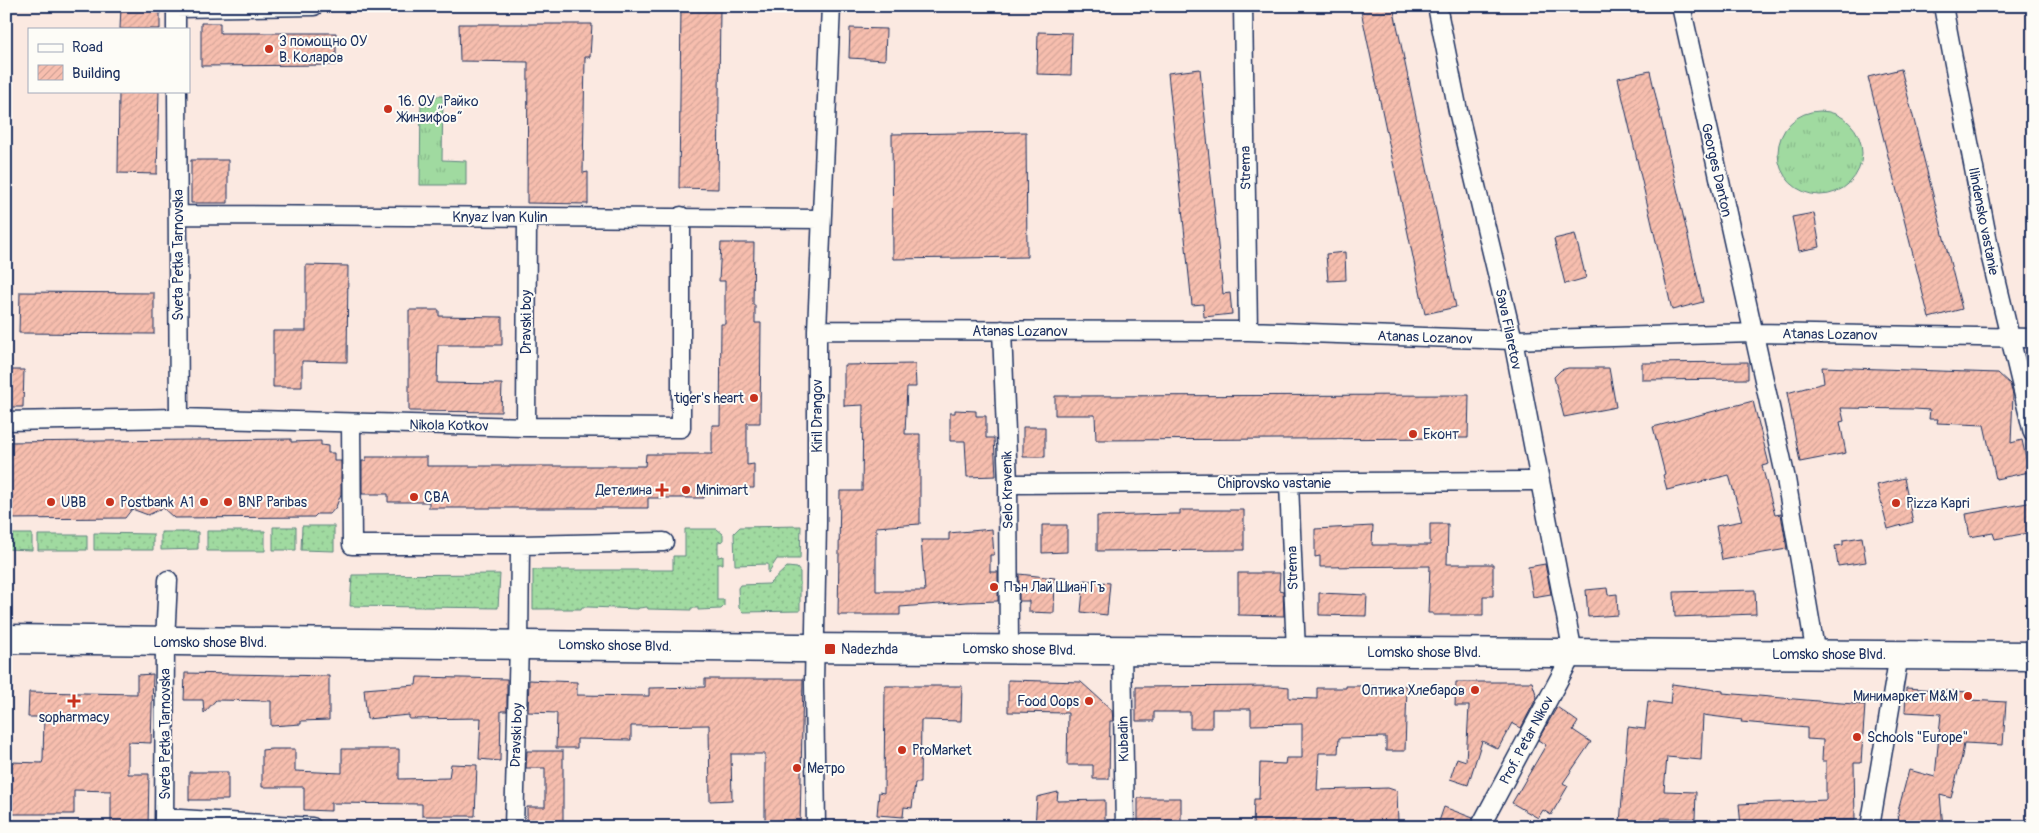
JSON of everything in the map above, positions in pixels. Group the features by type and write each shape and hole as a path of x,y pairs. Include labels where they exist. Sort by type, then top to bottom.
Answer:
{"main road":[{"name":"Lomsko shose Blvd.","path":"6,639 1009,650 2033,656"}],"street":[{"path":"176,28 176,7 314,6"},
{"name":"Kiril Drangov","path":"816,827 814,647 817,523 817,330 820,219 831,6"},
{"name":"Strema","path":"1243,6 1248,331"},
{"name":"Sava Filaretov","path":"1437,6 1458,111 1513,340 1573,653"},
{"name":"Georges Danton","path":"1681,6 1786,479 1816,655"},
{"name":"Ilindensko vastanie","path":"1943,6 1991,258 2009,337 2032,423"},
{"name":"Sveta Petka Tarnovska","path":"177,92 179,418"},
{"name":"Knyaz Ivan Kulin","path":"178,214 527,217 681,216 820,219"},
{"name":"Nikola Kotkov","path":"6,421 179,418 526,427 681,428 681,216"},
{"name":"Dravski boy","path":"526,427 527,217"},
{"name":"Atanas Lozanov","path":"817,330 1248,331 1513,340 1753,333 2033,338"},
{"name":"Selo Kravenik","path":"1002,330 1008,484 1009,650"},
{"path":"351,423 352,544 520,545 664,542"},
{"name":"Chiprovsko vastanie","path":"1008,484 1540,480"},
{"name":"Strema","path":"1289,483 1296,652"},
{"name":"Dravski boy","path":"514,827 520,545"},
{"name":"Sveta Petka Tarnovska","path":"164,822 168,580"},
{"name":"Kubadin","path":"1122,650 1125,827"},
{"name":"Prof. Petar Nikov","path":"1480,827 1573,653"},
{"path":"1870,827 1899,655"},
{"path":"164,822 312,827"}],"green space":[{"path":"421,96 443,96 442,160 466,161 466,185 420,185"},
{"path":"1820,111 1836,114 1850,123 1859,137 1862,153 1859,169 1850,183 1836,192 1820,195 1804,192 1790,183 1781,169 1778,153 1781,137 1790,123 1804,114"},
{"path":"302,526 334,526 334,551 301,550"},
{"path":"801,526 800,559 777,559 768,573 768,564 735,565 734,533 740,527"},
{"path":"273,527 296,527 296,550 273,550"},
{"path":"685,529 717,529 723,534 723,541 718,542 718,557 723,556 723,564 717,564 717,600 724,600 724,606 721,609 582,607 581,609 533,609 533,570 673,570 673,556 685,556"},
{"path":"207,531 265,531 265,551 207,551"},
{"path":"161,532 198,532 198,549 161,550"},
{"path":"94,533 153,534 153,550 94,550"},
{"path":"6,534 32,534 32,550 6,549"},
{"path":"38,535 87,535 87,550 38,550"},
{"path":"787,567 797,568 800,572 800,611 743,612 739,608 738,588 740,585 769,584"},
{"path":"500,574 498,608 350,606 352,575"}],"building":[{"path":"121,6 160,6 160,28 120,28"},
{"path":"681,6 720,6 718,189 679,188"},
{"path":"1360,6 1393,6 1456,307 1425,314"},
{"name":"3 помощно ОУ В. Коларов","path":"201,23 220,23 220,33 336,33 336,65 201,66"},
{"path":"459,24 592,24 590,57 585,57 583,173 588,172 588,204 527,203 528,62 460,61"},
{"path":"850,28 886,29 885,60 849,58"},
{"path":"1038,32 1072,33 1071,75 1037,74"},
{"path":"1200,69 1223,294 1230,293 1232,314 1204,317 1203,304 1192,305 1168,73"},
{"path":"1901,69 1962,309 1929,318 1868,77"},
{"path":"1650,71 1703,302 1672,310 1618,78"},
{"path":"119,92 159,92 157,174 118,173"},
{"path":"1026,132 1027,257 893,259 892,134"},
{"path":"191,160 228,160 228,203 191,203"},
{"path":"1814,213 1820,247 1799,251 1792,217"},
{"path":"1575,234 1586,278 1565,284 1554,239"},
{"path":"721,243 754,243 753,305 755,305 755,323 761,323 760,423 747,423 747,465 754,464 754,488 726,488 727,491 704,491 704,498 648,498 648,508 429,508 429,502 388,502 388,494 362,494 362,461 366,461 366,457 427,457 427,466 645,466 646,454 712,454 712,425 720,425 721,324 725,324 725,281 719,281"},
{"path":"1345,252 1346,280 1328,281 1326,254"},
{"path":"306,265 348,266 347,362 302,361 302,387 273,387 273,331 306,331"},
{"path":"20,292 154,293 154,334 19,333"},
{"path":"409,310 439,310 439,316 502,317 502,345 438,345 437,383 502,384 501,412 409,411"},
{"path":"1748,362 1748,379 1642,380 1642,363"},
{"path":"915,364 916,387 907,387 905,434 920,434 920,524 876,527 876,591 925,591 921,540 949,540 949,533 992,529 994,555 990,555 990,572 998,572 998,601 900,607 900,615 838,615 840,491 862,491 863,405 844,406 844,365"},
{"path":"1822,367 1998,373 2010,384 2013,395 2011,443 2022,440 2029,472 1996,479 1984,425 1937,423 1938,419 1929,419 1930,410 1914,409 1841,408 1844,421 1840,422 1846,453 1800,462 1787,393 1824,383"},
{"path":"1568,368 1609,368 1616,407 1564,417 1554,377 1561,370"},
{"path":"6,370 24,370 23,407 6,407"},
{"path":"1469,395 1468,438 1096,440 1095,415 1055,415 1055,396"},
{"path":"1753,401 1769,464 1762,466 1775,515 1781,514 1787,549 1722,560 1716,526 1742,521 1729,475 1667,490 1663,475 1665,474 1653,427"},
{"path":"955,410 976,411 976,416 986,416 986,438 994,438 996,476 967,477 965,441 950,441 950,413 955,413"},
{"path":"1023,427 1045,427 1045,457 1023,457"},
{"path":"291,439 291,442 321,441 321,445 328,446 328,453 334,453 334,461 341,461 341,494 336,507 330,514 317,514 314,517 174,518 163,508 148,515 132,509 125,518 6,519 6,442"},
{"name":"Pizza Kapri","path":"1904,478 1913,522 1888,529 1877,485"},
{"path":"2033,502 2033,532 1995,539 1993,533 1970,537 1966,514"},
{"path":"1180,510 1244,510 1244,550 1097,551 1097,516 1180,514"},
{"path":"1430,524 1448,524 1447,564 1493,564 1493,596 1483,596 1483,615 1433,615 1433,613 1428,613 1430,566 1320,567 1320,556 1315,557 1315,529 1373,526 1372,545 1430,545"},
{"path":"1042,525 1067,525 1067,552 1042,553"},
{"path":"1862,537 1866,562 1838,566 1835,546 1843,545 1843,540"},
{"path":"1545,564 1551,594 1533,597 1528,567"},
{"path":"1238,573 1280,573 1279,590 1283,591 1284,616 1238,615"},
{"path":"1019,574 1055,578 1054,613 1029,612 1029,601 1019,601"},
{"path":"1084,580 1110,583 1107,615 1081,612"},
{"path":"1607,588 1608,595 1617,594 1618,615 1588,617 1586,590"},
{"path":"1755,590 1756,614 1675,617 1674,592"},
{"path":"1319,593 1367,595 1366,616 1319,615"},
{"path":"185,673 329,676 329,720 301,721 301,724 271,726 271,701 216,700 204,713 203,700 184,700"},
{"path":"153,674 151,743 128,742 128,774 149,774 148,827 111,827 111,791 74,790 74,814 6,814 6,799 11,799 11,762 42,763 43,760 44,717 28,717 29,692 137,694 137,675"},
{"path":"417,677 507,679 507,711 501,711 500,761 479,759 481,718 409,719 409,715 367,719 364,689 416,685"},
{"path":"705,679 803,679 800,826 765,825 765,754 731,754 732,800 710,801 709,725 631,726 631,740 577,739 577,748 556,748 557,713 528,712 529,680 577,682 577,695 649,696 649,688 705,687"},
{"path":"1008,680 1081,682 1112,710 1113,721 1110,721 1109,779 1093,779 1093,765 1067,765 1068,713 1008,712"},
{"path":"1456,682 1532,682 1537,697 1521,728 1512,723 1498,749 1482,741 1468,785 1450,779 1457,758 1466,761 1469,706 1455,706"},
{"path":"1672,684 1723,691 1723,693 1865,705 1861,763 1854,763 1855,820 1804,821 1804,827 1741,827 1739,804 1826,800 1826,761 1822,761 1823,740 1807,739 1807,728 1741,722 1742,720 1703,715 1701,760 1667,757 1664,791 1696,792 1695,819 1661,818 1661,826 1620,823 1628,727 1645,729 1648,701 1670,704"},
{"path":"885,686 962,686 961,721 921,720 920,783 915,783 912,808 904,807 903,817 877,815 879,792 884,793"},
{"path":"1407,686 1405,751 1386,751 1386,737 1339,738 1338,753 1319,753 1317,790 1388,788 1397,791 1398,823 1253,827 1254,799 1259,799 1260,763 1285,764 1286,758 1302,758 1302,724 1251,725 1251,709 1212,709 1212,728 1190,728 1190,712 1154,712 1154,721 1136,721 1136,687 1289,687 1289,698 1317,699 1317,688"},
{"path":"1906,688 1969,692 1969,700 2006,702 2003,745 1964,743 1951,798 1940,795 1943,827 1899,827 1898,811 1909,770 1935,777 1941,714 1905,712"},
{"path":"1557,707 1578,722 1573,730 1591,742 1563,783 1568,786 1551,815 1543,810 1538,818 1512,803 1546,745 1538,740"},
{"path":"295,749 295,771 342,773 342,749 399,749 399,779 449,778 451,764 477,765 475,816 422,816 422,804 331,803 331,811 304,810 304,787 262,787 262,750"},
{"path":"527,751 563,751 563,827 527,827 527,807 545,807 545,768 526,768"},
{"path":"189,772 228,772 228,800 189,800"},
{"path":"1058,792 1057,801 1105,800 1105,827 1035,827 1037,797"},
{"path":"1138,798 1181,798 1181,826 1138,826"},
{"path":"1444,807 1473,818 1469,827 1437,827"}],"place":[{"name":"3 помощно ОУ В. Коларов","path":"269,49"},
{"name":"16. ОУ „Райко Жинзифов“","path":"388,109"},
{"name":"tiger's heart","path":"754,398"},
{"name":"Еконт","path":"1413,434"},
{"name":"Детелина","path":"662,490"},
{"name":"Minimart","path":"686,490"},
{"name":"CBA","path":"414,497"},
{"name":"UBB","path":"51,502"},
{"name":"Postbank","path":"110,502"},
{"name":"A1","path":"204,502"},
{"name":"BNP Paribas","path":"228,502"},
{"name":"Pizza Kapri","path":"1896,503"},
{"name":"Пън Лай Шиан Гъ","path":"994,587"},
{"name":"Nadezhda","path":"830,649"},
{"name":"Оптика Хлебаров","path":"1475,690"},
{"name":"Минимаркет М&М","path":"1968,696"},
{"name":"sopharmacy","path":"74,701"},
{"name":"Food Oops","path":"1089,701"},
{"name":"Schools \"Europe\"","path":"1857,737"},
{"name":"ProMarket","path":"902,750"},
{"name":"Метро","path":"797,768"}]}
